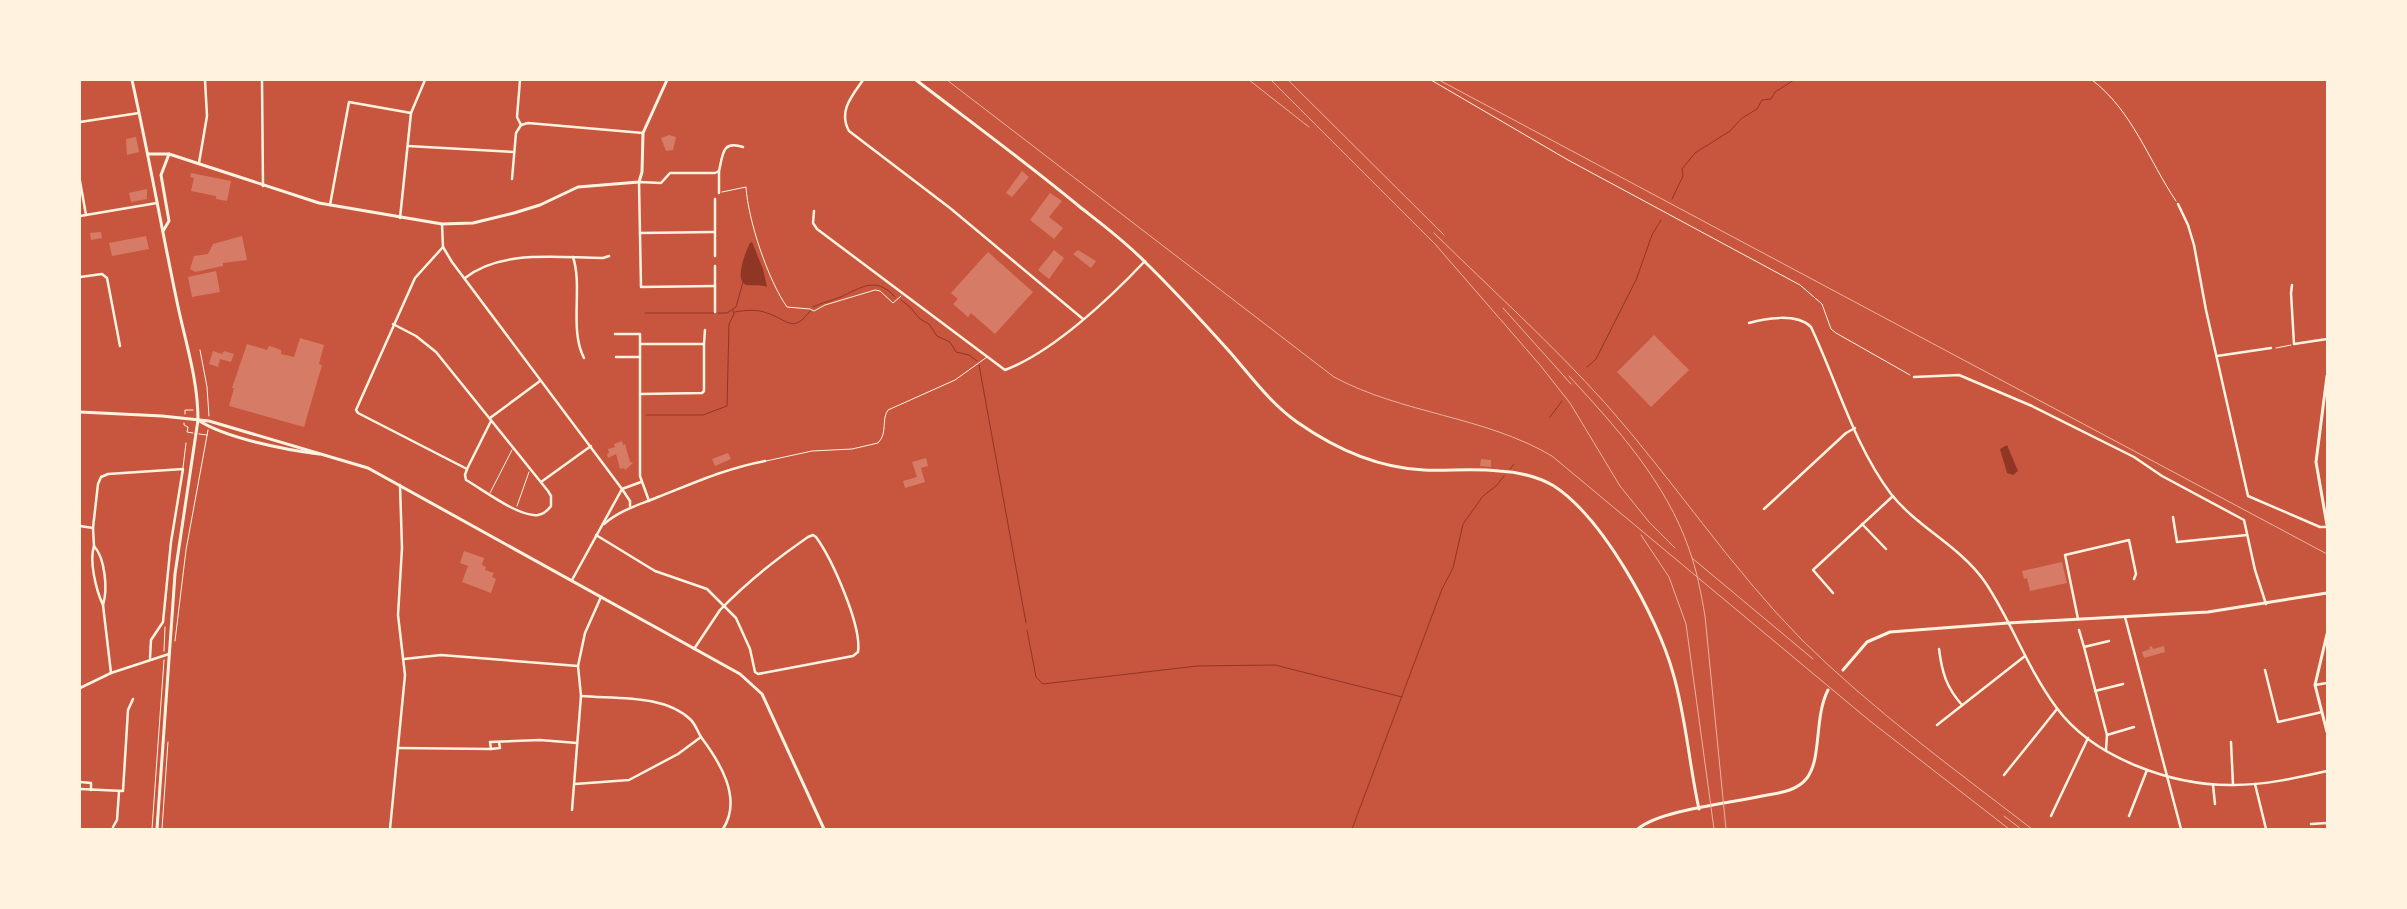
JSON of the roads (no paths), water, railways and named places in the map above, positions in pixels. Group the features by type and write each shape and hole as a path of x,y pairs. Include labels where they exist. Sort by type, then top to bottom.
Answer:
{"street":[{"path":"132,80 180,316 194,372 198,399 198,420 178,549 157,829"},
{"path":"199,163 207,116 205,80"},
{"path":"262,80 263,186"},
{"path":"400,218 411,113 425,80"},
{"path":"520,80 517,117 521,125"},
{"path":"667,80 643,133 642,172 639,182 641,287 715,286"},
{"path":"863,80 846,104 844,114 848,131 957,214 1083,319"},
{"path":"916,80 1046,179 1122,240 1145,261 1289,416 1314,432 1365,458 1392,467 1425,470 1482,469 1530,476 1551,484 1576,503 1607,543 1626,573 1642,600 1664,647 1676,684 1699,809"},
{"path":"330,205 349,102 411,113"},
{"path":"80,122 139,113"},
{"path":"512,179 516,133 521,125 528,123 643,133"},
{"path":"720,193 720,171 724,152 728,145 733,144 743,147"},
{"path":"408,146 514,152"},
{"path":"148,154 169,154 263,186 330,205 442,224 473,223 514,214 540,205 578,187 639,182 661,183 670,173 720,171"},
{"path":"163,231 169,221 161,186 161,175 169,154"},
{"path":"80,181 86,215"},
{"path":"715,199 715,256"},
{"path":"80,216 157,203"},
{"path":"2178,204 2193,240 2216,356 2248,496 2320,527 2327,526 2316,462 2327,376"},
{"path":"814,211 813,222 817,229 1007,370 1056,340 1083,319 1145,261"},
{"path":"442,224 443,248 622,489 630,501 630,506"},
{"path":"640,233 714,232"},
{"path":"443,248 426,263 414,278 356,410 358,413 467,469"},
{"path":"465,278 474,270 500,260 573,257 602,258 609,256"},
{"path":"573,257 576,265 576,299 580,345 584,358"},
{"path":"715,266 715,312"},
{"path":"80,277 102,274 107,278 120,346"},
{"path":"2292,285 2294,344 2327,339"},
{"path":"1748,323 1761,319 1794,319 1807,323 1826,359 1855,428 1878,474 1893,496 1920,523 1962,556 1984,581 2025,656 2057,709 2088,738 2106,750 2147,770 2213,784 2255,784 2327,771"},
{"path":"394,324 428,344 490,420 513,448 530,468 551,496 549,508 538,514 526,514 466,480 465,475 490,420 540,380"},
{"path":"640,394 702,394 704,391 705,330"},
{"path":"615,334 640,334 641,482 649,501"},
{"path":"640,344 704,344"},
{"path":"2216,356 2271,348"},
{"path":"616,357 640,357"},
{"path":"1914,377 1959,375 2032,406 2134,457 2162,476 2244,520 2266,604"},
{"path":"80,412 162,416 209,421 368,468 740,674 762,694 824,829"},
{"path":"198,420 211,429 303,452 328,456"},
{"path":"1764,509 1846,433 1855,428"},
{"path":"541,482 590,446"},
{"path":"604,524 630,506 649,501 727,470 765,461"},
{"path":"111,673 103,605 98,596 92,553 94,546 92,528 98,484 103,475 182,469 172,534 163,622 151,640 150,658"},
{"path":"572,580 622,489 641,482"},
{"path":"390,829 405,675 398,616 402,548 400,486"},
{"path":"1833,593 1813,570 1893,496"},
{"path":"2173,518 2177,542 2247,535"},
{"path":"1862,524 1886,549"},
{"path":"80,526 92,528"},
{"path":"596,535 655,571 707,589 725,606 736,618 750,650 754,672 761,674 853,656 858,652 852,615 836,572 818,540 813,535 758,574 725,606 694,649"},
{"path":"2078,619 2065,555 2129,540 2136,574 2134,579"},
{"path":"94,546 99,552 106,595 103,605"},
{"path":"1843,670 1861,647 1882,634 2008,623 2208,612 2327,593"},
{"path":"572,810 581,696 578,666 585,633 601,598"},
{"path":"2126,617 2181,829"},
{"path":"2079,630 2107,735 2106,750"},
{"path":"2327,634 2315,685 2327,732"},
{"path":"2084,647 2109,641"},
{"path":"1939,649 1942,676 1951,692 1962,705"},
{"path":"80,688 111,673 150,658 169,654"},
{"path":"404,658 442,655 578,666"},
{"path":"1937,725 2025,656"},
{"path":"2265,670 2278,722 2322,712"},
{"path":"2095,691 2123,684"},
{"path":"2315,685 2327,684"},
{"path":"1638,829 1655,818 1787,791 1802,783 1814,764 1819,714 1828,690"},
{"path":"581,696 663,705 683,714 693,722 716,758 727,781 730,804 724,829"},
{"path":"80,789 123,791 128,710 133,699"},
{"path":"2004,775 2057,709"},
{"path":"2107,735 2134,727"},
{"path":"575,784 629,780 678,754 701,737"},
{"path":"2051,816 2088,738"},
{"path":"491,749 490,742 540,740 578,743"},
{"path":"398,748 491,749 500,748 499,742"},
{"path":"2232,742 2233,785"},
{"path":"2129,816 2147,770"},
{"path":"80,782 91,783 92,790"},
{"path":"2213,784 2215,804"},
{"path":"2255,784 2266,829"},
{"path":"114,827 117,820 119,792"},
{"path":"2310,824 2327,824"}],"lane":[{"path":"765,461 804,452 852,449 878,443 884,433 884,417 888,410 955,380 988,356"},
{"path":"182,469 186,443"},
{"path":"490,494 513,448"}],"waterway":[{"path":"1672,199 1683,176 1682,169 1695,153 1730,131 1742,118 1757,109 1762,100 1771,99 1775,92 1794,80"},
{"path":"1587,367 1596,359 1636,280 1652,235 1661,220"},
{"path":"718,313 727,313 736,307 743,282"},
{"path":"813,307 873,285 880,286 895,297"},
{"path":"901,300 920,319 929,324 937,336 950,342 956,352 969,355 977,361"},
{"path":"646,415 703,415 727,406 729,324 734,314 733,310"},
{"path":"735,312 759,311 794,324 804,318 810,311"},
{"path":"645,313 714,313"},
{"path":"979,365 1026,623"},
{"path":"1550,417 1562,401"},
{"path":"1510,469 1514,464"},
{"path":"1352,829 1442,589 1453,568 1463,524 1483,496 1496,486 1504,476"},
{"path":"1027,630 1036,677 1043,684 1197,666 1275,665 1402,697"}],"railway":[{"path":"947,80 1334,377 1388,399 1499,432 1552,456 1870,721 2009,829"},
{"path":"1249,80 1309,127"},
{"path":"1271,80 1435,244 1540,365 1570,403 1620,486 1649,522 1675,548"},
{"path":"1288,80 1444,235"},
{"path":"1439,80 2327,554"},
{"path":"1434,233 1543,339 1606,404 1726,554 1802,640 1885,715 2032,829"},
{"path":"1503,308 1571,384"},
{"path":"1569,376 1622,435 1653,478 1679,524 1689,549 1697,574 1705,616 1726,829"},
{"path":"1641,535 1669,577 1686,624 1714,829"},
{"path":"1692,558 1813,659"},
{"path":"2004,816 2021,829"}]}
